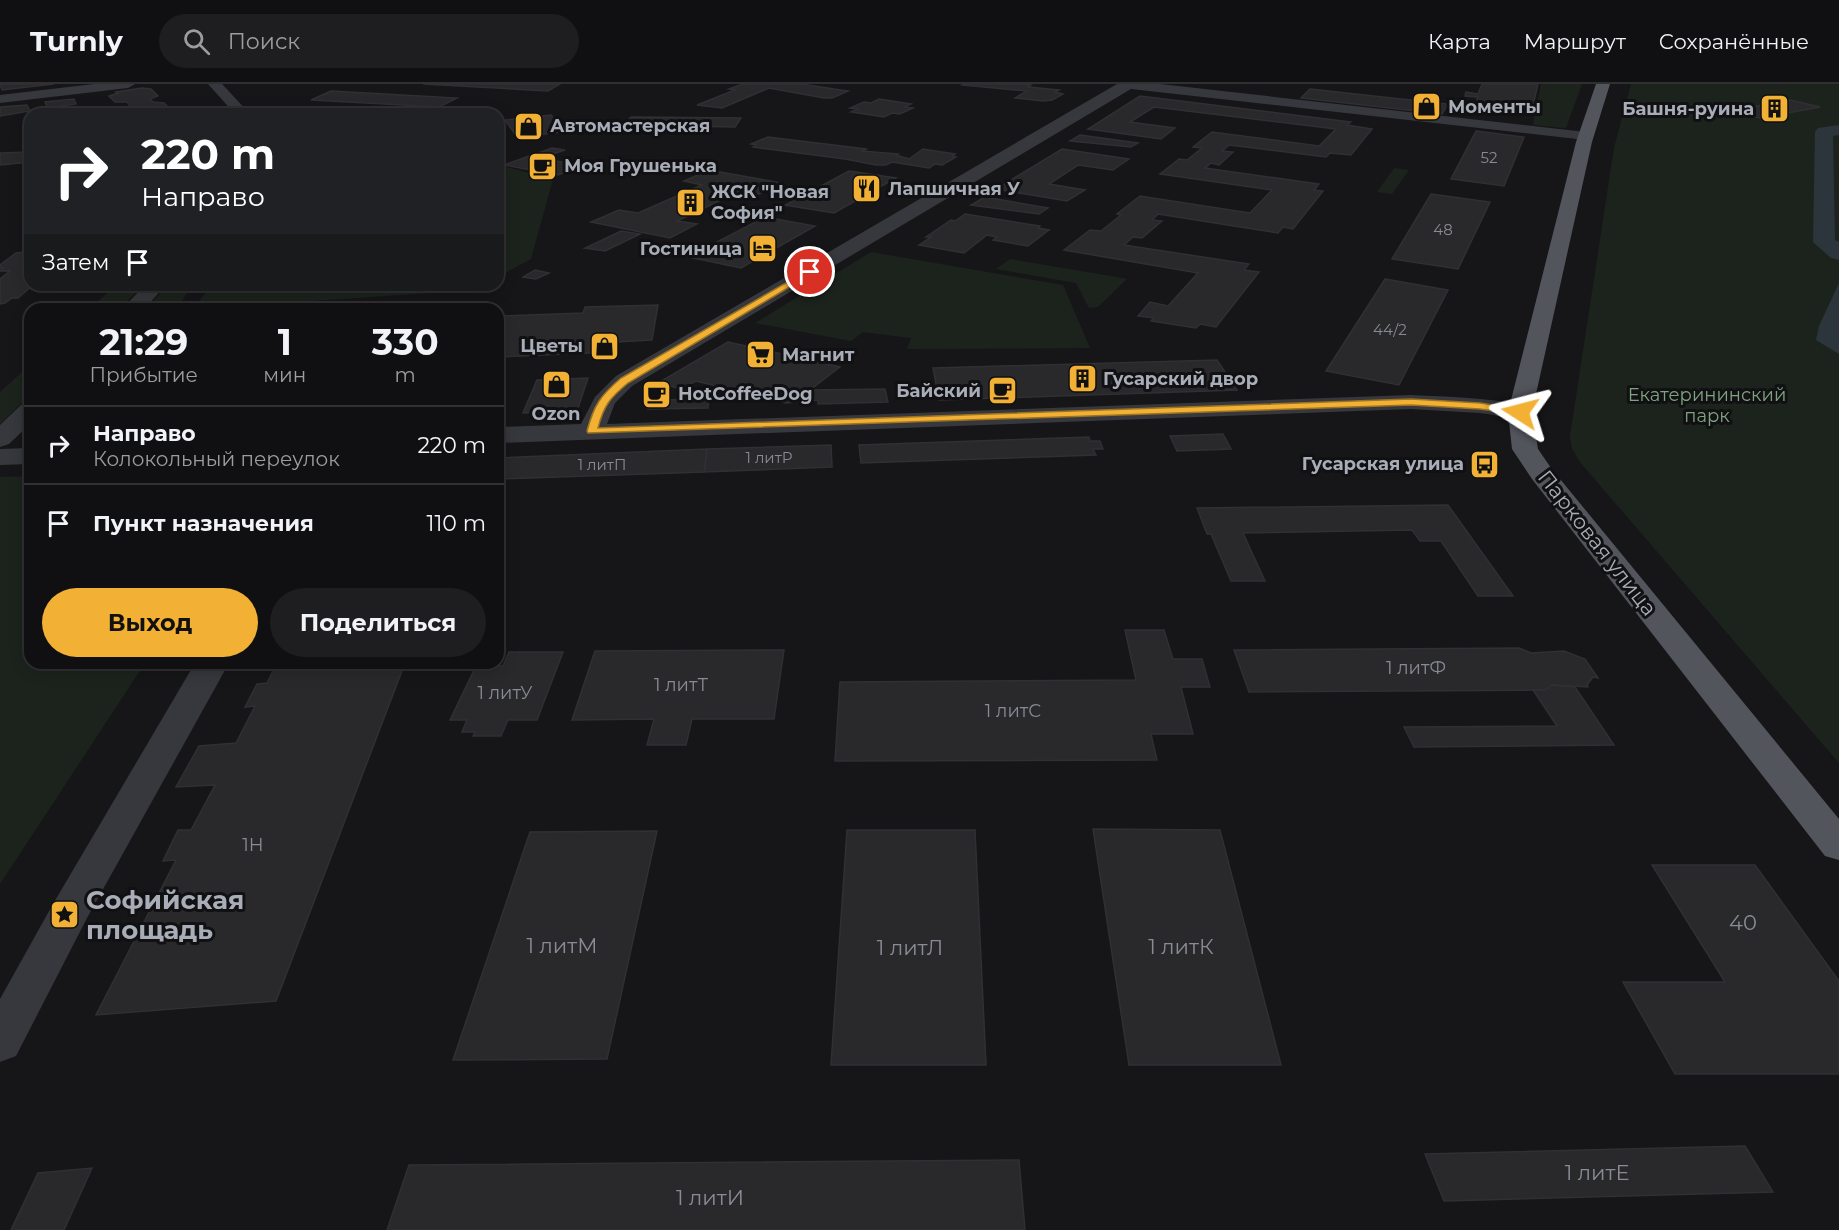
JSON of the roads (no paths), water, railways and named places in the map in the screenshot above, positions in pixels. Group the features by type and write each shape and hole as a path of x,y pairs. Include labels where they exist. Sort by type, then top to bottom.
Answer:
{"main road":[{"name":"Парковая улица","path":"1603,84 1586,136 1520,412 1525,449 1540,473 1839,846"}],"street":[{"path":"0,99 128,84"},
{"path":"215,84 237,108"},
{"path":"1124,84 1586,136"},
{"path":"592,431 599,407 624,381 1130,84"},
{"path":"138,303 150,291"},
{"path":"504,435 1411,402 1480,406 1520,412"},
{"path":"0,439 24,416"},
{"path":"0,457 24,456"},
{"path":"0,1042 68,915 209,669"}],"waterway":[{"path":"1839,130 1824,132 1824,242 1839,253"}],"place":[{"name":"Моменты","path":"1427,107"},
{"name":"Башня-руина","path":"1775,109"},
{"name":"Автомастерская","path":"529,126"},
{"name":"Моя Грушенька","path":"543,166"},
{"name":"Лапшичная У","path":"867,189"},
{"name":"ЖСК \"Новая София\"","path":"690,202"},
{"name":"Гостиница","path":"763,249"},
{"name":"Цветы","path":"604,346"},
{"name":"Магнит","path":"761,355"},
{"name":"Гусарский двор","path":"1082,379"},
{"name":"Ozon","path":"556,385"},
{"name":"Байский","path":"1002,391"},
{"name":"HotCoffeeDog","path":"657,394"},
{"name":"Гусарская улица","path":"1485,464"},
{"name":"Софийская площадь","path":"65,915"}],"park label":[{"name":"Екатерининский парк","path":"1707,405"}]}
